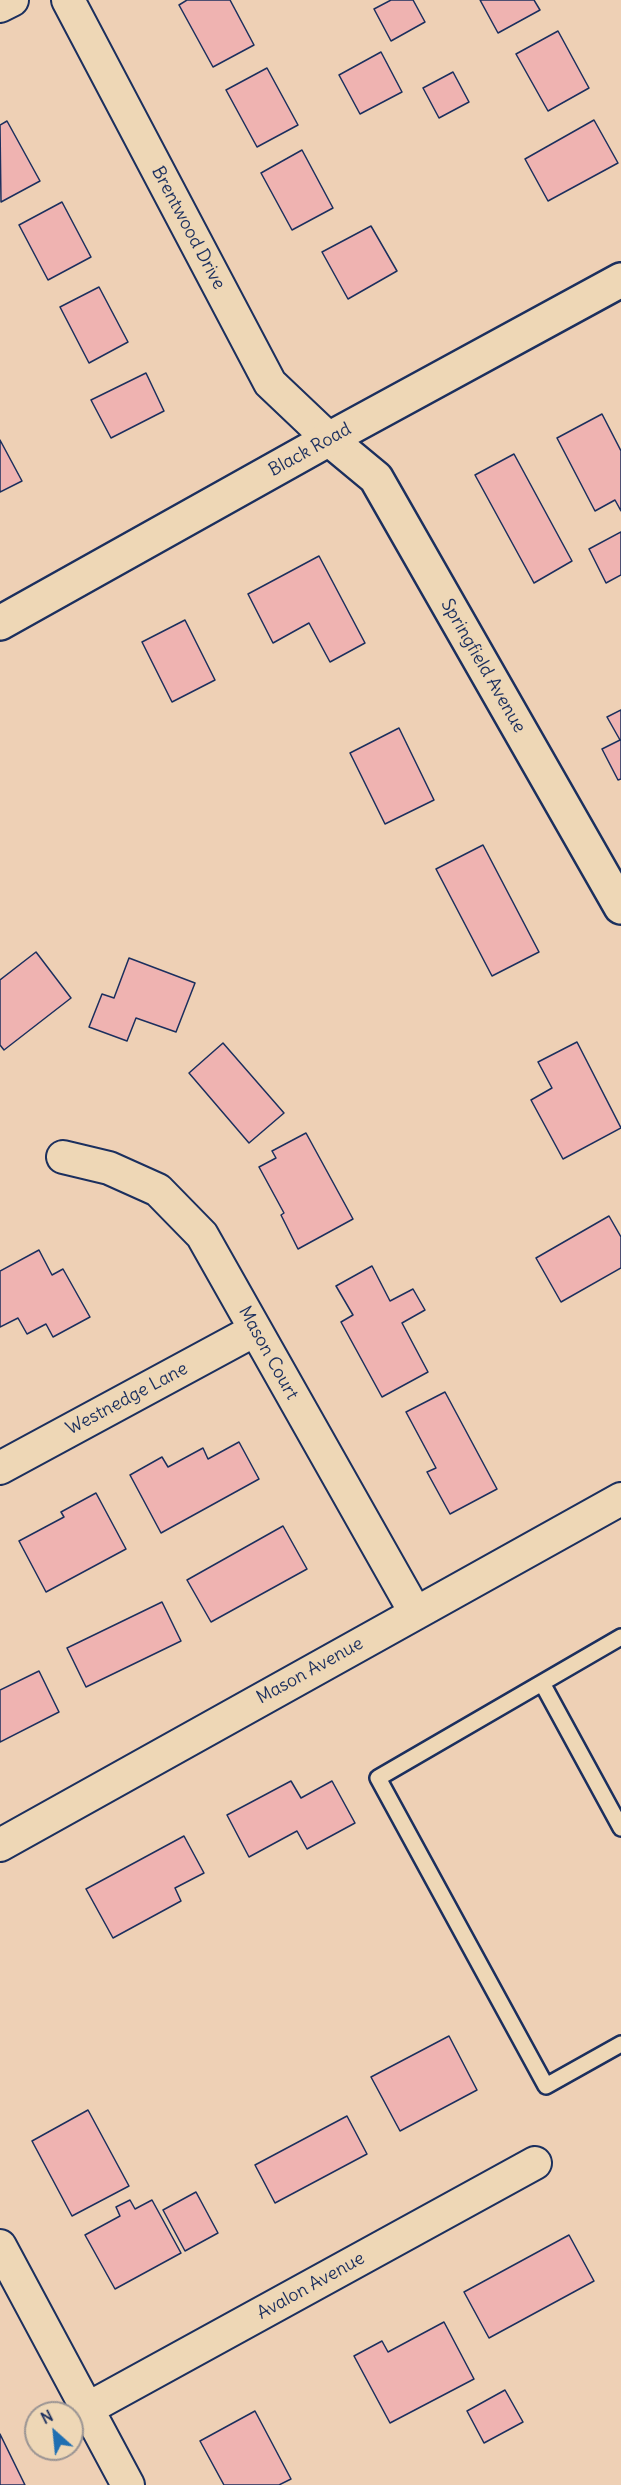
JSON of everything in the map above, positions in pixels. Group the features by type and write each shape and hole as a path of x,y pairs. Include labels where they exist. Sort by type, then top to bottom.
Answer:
{"main road":[{"name":"Black Road","path":"0,623 329,439 621,280"},
{"name":"Springfield Avenue","path":"329,439 376,478 621,907"}],"street":[{"path":"0,6 12,0"},
{"name":"Brentwood Drive","path":"68,0 270,383 329,439"},
{"name":"Mason Court","path":"63,1157 109,1168 158,1190 202,1235 415,1612"},
{"name":"Westnedge Lane","path":"0,1468 255,1330"},
{"name":"Mason Avenue","path":"0,1845 621,1499"},
{"name":"Avalon Avenue","path":"87,2409 535,2163"},
{"path":"0,2246 128,2485"}],"lane":[{"path":"621,1636 378,1778 546,2086 621,2044"},
{"path":"542,1683 621,1828"}],"building":[{"path":"187,0 230,0 254,45 213,67 179,5"},
{"path":"391,0 413,0 425,22 391,41 374,9"},
{"path":"480,0 534,0 540,10 498,33"},
{"path":"558,31 589,88 548,111 516,54"},
{"path":"381,52 402,92 360,114 339,75"},
{"path":"267,68 298,125 257,147 226,90"},
{"path":"453,72 469,102 439,118 423,88"},
{"path":"594,120 618,163 548,201 525,159"},
{"path":"7,121 40,181 1,202 0,125"},
{"path":"302,150 333,208 292,230 261,173"},
{"path":"62,202 91,257 48,280 19,225"},
{"path":"371,226 397,271 348,299 322,252"},
{"path":"99,287 128,342 89,363 60,307"},
{"path":"146,373 164,411 111,438 91,400"},
{"path":"602,414 621,451 621,511 615,500 595,511 557,438"},
{"path":"0,440 22,481 0,492"},
{"path":"514,454 572,561 534,583 475,475"},
{"path":"621,532 621,575 606,583 589,549"},
{"path":"319,556 365,643 330,662 309,623 273,643 248,594"},
{"path":"185,620 215,680 172,702 142,642"},
{"path":"621,710 621,779 618,780 602,749 620,740 607,717"},
{"path":"399,728 434,800 385,824 350,753"},
{"path":"483,845 539,952 492,976 436,869"},
{"path":"36,952 71,998 4,1050 0,1045 0,980"},
{"path":"129,958 195,983 176,1032 136,1018 127,1041 89,1027 102,994 114,998"},
{"path":"577,1042 621,1128 563,1159 531,1100 552,1088 538,1062"},
{"path":"223,1043 284,1113 249,1143 189,1073"},
{"path":"306,1133 353,1219 298,1249 281,1215 284,1213 259,1167 276,1158 272,1151"},
{"path":"609,1216 621,1237 621,1268 561,1302 536,1258"},
{"path":"39,1250 52,1275 63,1269 90,1317 53,1337 46,1324 27,1334 18,1318 0,1327 0,1271"},
{"path":"372,1266 390,1301 413,1289 425,1310 402,1323 428,1372 382,1397 341,1322 353,1315 336,1286"},
{"path":"445,1392 497,1489 450,1514 427,1472 436,1468 406,1412"},
{"path":"239,1442 259,1479 161,1533 130,1475 162,1457 168,1467 203,1448 208,1459"},
{"path":"96,1493 126,1549 46,1592 19,1541 64,1517 61,1512"},
{"path":"283,1526 307,1569 211,1622 187,1580"},
{"path":"162,1602 181,1641 86,1687 67,1648"},
{"path":"39,1671 59,1712 0,1742 0,1690"},
{"path":"291,1781 301,1798 332,1781 355,1823 307,1849 297,1831 249,1857 227,1815"},
{"path":"184,1836 204,1873 175,1888 181,1901 113,1938 86,1889"},
{"path":"449,2036 477,2090 400,2131 371,2077"},
{"path":"88,2110 129,2186 72,2216 32,2141"},
{"path":"347,2116 367,2154 275,2203 255,2165"},
{"path":"196,2192 218,2233 185,2251 163,2210"},
{"path":"130,2200 135,2209 152,2200 181,2253 115,2289 85,2235 120,2216 116,2207"},
{"path":"569,2235 594,2281 489,2338 464,2292"},
{"path":"444,2322 474,2379 390,2423 354,2356 382,2341 388,2352"},
{"path":"505,2390 523,2422 484,2443 467,2411"},
{"path":"255,2411 291,2479 279,2485 224,2485 200,2441"},
{"path":"0,2434 25,2485 0,2485"}]}
